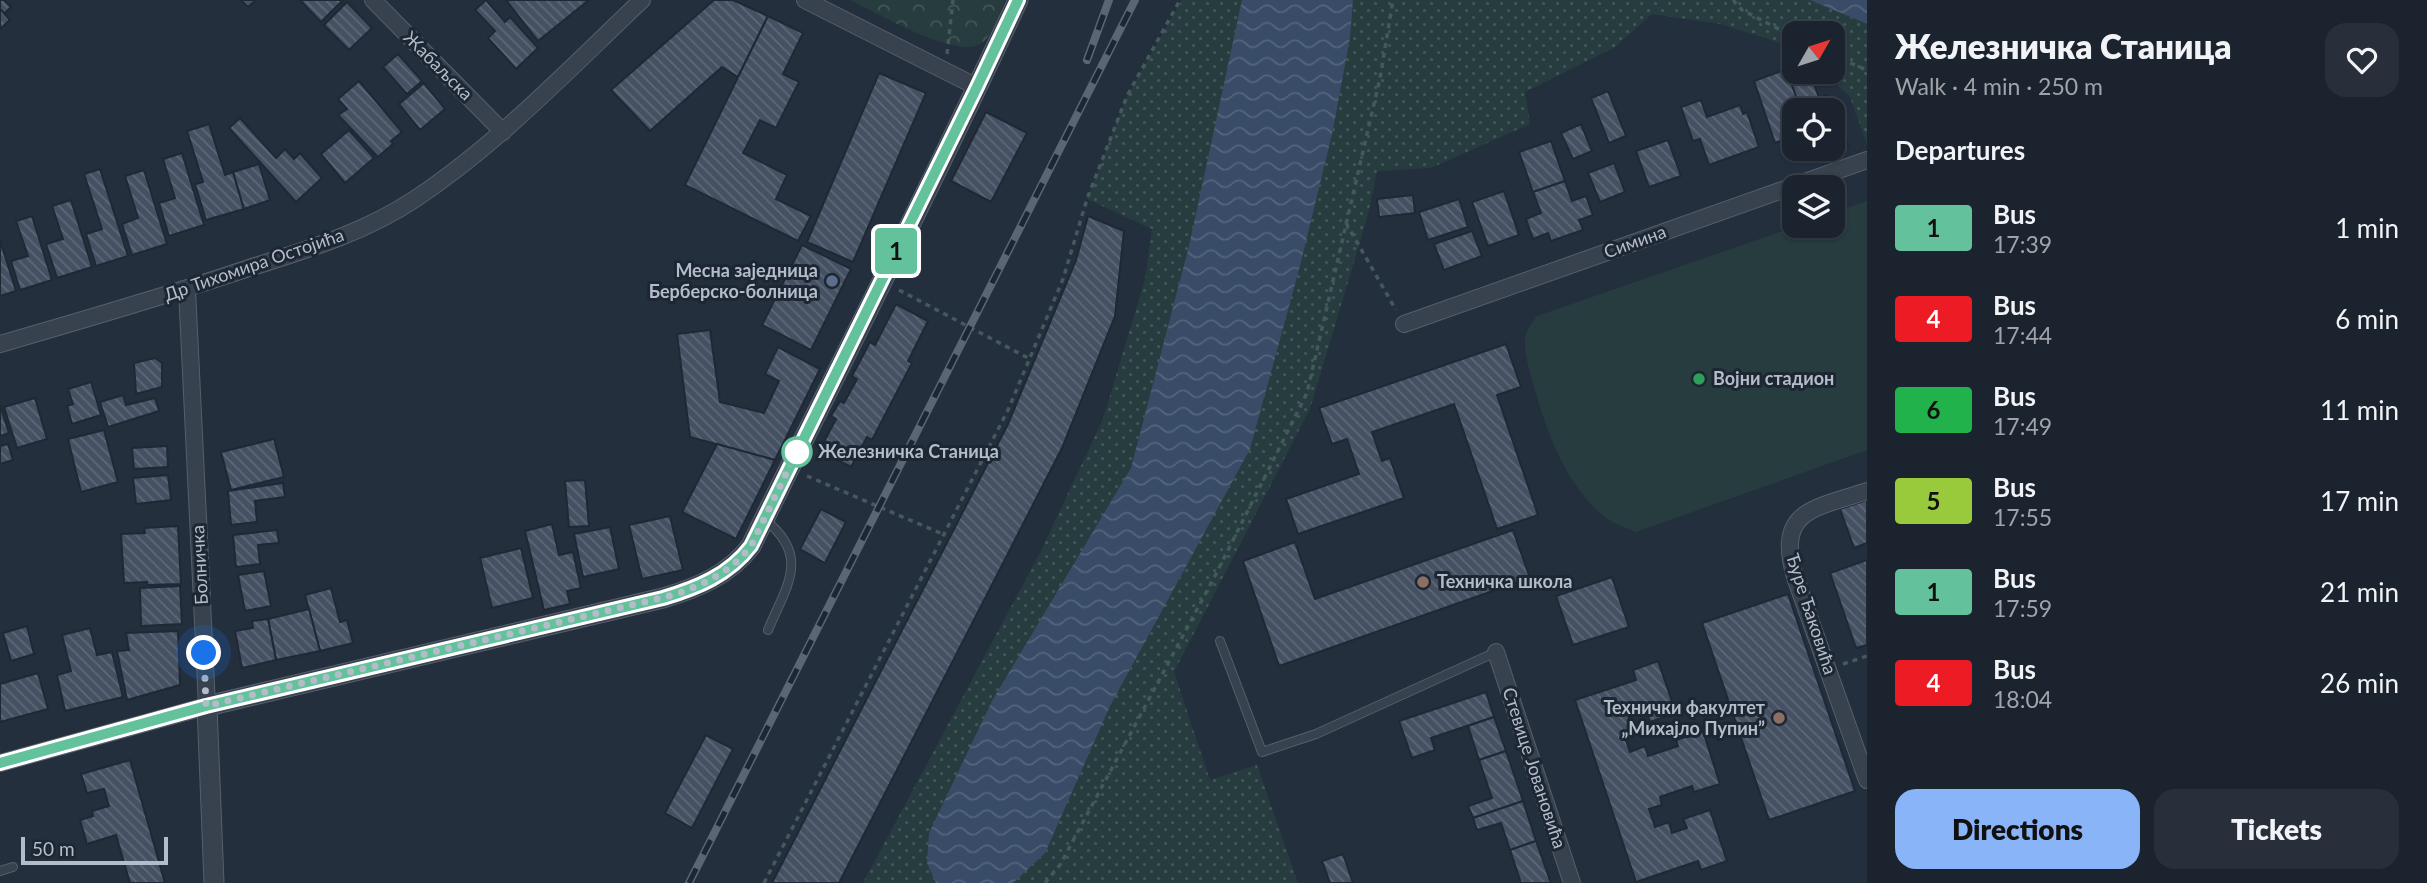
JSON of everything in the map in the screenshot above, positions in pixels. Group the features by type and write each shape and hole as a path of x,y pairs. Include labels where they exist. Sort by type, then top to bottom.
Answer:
{"street":[{"name":"Жабаљска","path":"373,0 503,132"},
{"name":"Др Тихомира Остојића","path":"0,344 187,289 335,240 414,200 503,132 642,0"},
{"path":"805,0 977,87"},
{"path":"0,763 206,706 674,595 706,582 735,564 751,546 1018,0"},
{"name":"Симина","path":"1404,324 1867,160"},
{"name":"Болничка","path":"187,289 214,883"},
{"name":"Ђуре Ђаковића","path":"1867,491 1814,509 1798,519 1792,527 1789,539 1790,561 1867,780"},
{"name":"Стевице Јовановића","path":"1496,652 1572,883"}],"lane":[{"path":"764,519 782,535 791,551 791,574 768,630"},
{"path":"1220,641 1262,752 1316,734 1496,652"},
{"path":"0,871 13,867"}],"path":[{"path":"945,72 953,0"},
{"path":"764,883 1008,410 1063,279 1087,199 1127,96 1180,0"},
{"path":"1045,883 1060,866 1210,586 1307,393 1380,78 1393,0"},
{"path":"1733,0 1742,10 1782,31"},
{"path":"1845,61 1867,70"},
{"path":"1346,223 1404,324"},
{"path":"882,280 1030,359"},
{"path":"789,468 945,535"},
{"path":"1828,669 1867,656"}],"green space":[{"path":"850,0 1005,0 990,34 982,43 970,47 954,46 916,33"},
{"path":"1182,0 1810,0 1867,24 1867,144 1850,97 1836,84 1845,84 1845,21 1782,21 1782,43 1720,24 1652,14 1615,47 1525,92 1530,124 1431,168 1377,171 1368,215 1310,409 1174,672 1210,780 1257,765 1298,883 863,883 1042,549 1103,419 1145,279 1152,229 1087,199 1127,96"},
{"name":"Војни стадион","path":"1867,201 1867,450 1636,532 1602,515 1589,502 1568,472 1551,439 1539,404 1525,345 1527,333 1537,316 1782,231 1782,238 1845,238 1845,209"}],"water":[{"path":"1242,0 1353,0 1350,37 1333,130 1300,266 1250,449 1110,706 1045,853 1013,883 936,883 927,863 929,833 992,701 1131,468 1189,246"},
{"path":"1810,0 1867,0 1867,24"}],"building":[{"path":"0,0 4,0 11,7 4,14 0,9"},
{"path":"241,0 256,0 248,7"},
{"path":"300,0 343,0 321,22"},
{"path":"486,0 505,22 510,17 538,48 516,69 488,38 495,31 475,10"},
{"path":"506,0 589,0 538,41"},
{"path":"714,0 733,0 768,16 738,77 722,67 650,131 611,90"},
{"path":"347,2 372,28 349,50 324,25"},
{"path":"0,9 10,20 0,29"},
{"path":"768,16 803,33 783,74 799,82 776,128 760,120 743,153 787,175 776,199 811,216 798,241 685,185"},
{"path":"398,54 422,81 407,94 383,67"},
{"path":"1782,71 1782,84 1792,84 1797,98 1782,98 1782,140 1775,143 1754,81"},
{"path":"879,73 926,93 853,262 807,242"},
{"path":"359,81 402,132 378,157 338,115 347,109 338,99"},
{"path":"424,83 445,109 420,130 399,104"},
{"path":"1814,84 1819,98 1797,98 1792,85"},
{"path":"1608,91 1626,136 1609,143 1591,98"},
{"path":"1701,100 1707,117 1740,105 1743,114 1747,112 1759,147 1709,165 1700,139 1693,141 1681,107"},
{"path":"986,112 1027,133 991,202 951,181"},
{"path":"240,118 276,158 285,149 294,159 300,153 322,178 296,202 229,128"},
{"path":"209,124 225,175 233,172 244,209 206,220 195,184 203,182 187,131"},
{"path":"1581,124 1592,151 1573,159 1561,133"},
{"path":"349,130 374,158 345,183 321,154"},
{"path":"1668,140 1681,176 1649,187 1636,151"},
{"path":"1551,141 1565,181 1533,192 1519,152"},
{"path":"182,153 204,225 169,236 159,203 175,198 163,159"},
{"path":"1614,163 1625,192 1600,202 1588,173"},
{"path":"259,164 270,200 244,209 233,172"},
{"path":"100,169 128,256 96,266 86,234 102,229 84,174"},
{"path":"144,170 167,244 132,255 122,224 138,218 125,176"},
{"path":"1565,181 1572,201 1586,196 1593,215 1579,220 1583,230 1551,241 1548,233 1533,239 1526,219 1541,213 1533,192"},
{"path":"1504,191 1519,235 1488,246 1472,202"},
{"path":"1413,195 1415,213 1379,217 1377,199"},
{"path":"1459,199 1468,227 1428,240 1419,212"},
{"path":"71,200 92,267 57,278 46,244 63,239 52,206"},
{"path":"32,216 52,280 20,290 11,261 28,256 16,221"},
{"path":"1088,216 1124,231 1115,316 1062,448 839,883 772,883 1008,424 1076,260"},
{"path":"1472,231 1482,256 1444,270 1434,244"},
{"path":"0,240 16,291 0,296"},
{"path":"802,245 851,269 811,350 762,325"},
{"path":"896,304 928,321 908,361 912,363 872,440 867,437 851,467 819,451 836,419 831,416 840,401 844,403 857,379 852,376 870,342 875,345"},
{"path":"710,330 720,402 764,413 779,381 765,374 778,347 820,369 775,460 690,437 677,334"},
{"path":"1506,344 1521,387 1497,395 1538,515 1497,529 1454,404 1372,432 1382,461 1390,458 1404,498 1298,534 1286,499 1359,474 1347,439 1332,444 1319,408"},
{"path":"155,358 162,363 162,387 136,394 134,363"},
{"path":"91,382 101,415 72,424 67,406 73,404 68,389"},
{"path":"123,395 126,405 155,398 159,411 108,427 100,402"},
{"path":"35,398 47,439 17,448 4,407"},
{"path":"0,405 9,433 0,436"},
{"path":"104,430 118,482 81,492 68,439"},
{"path":"274,439 284,477 231,490 221,452"},
{"path":"8,444 13,460 0,464 0,446"},
{"path":"717,444 775,460 736,539 682,512"},
{"path":"167,446 168,467 134,469 132,448"},
{"path":"168,475 171,500 136,504 133,478"},
{"path":"585,480 589,526 569,527 565,481"},
{"path":"283,483 285,497 255,501 257,522 231,525 228,491"},
{"path":"1867,500 1867,543 1854,548 1840,509"},
{"path":"821,509 846,522 825,563 800,549"},
{"path":"670,516 683,570 642,579 629,525"},
{"path":"552,524 559,555 573,552 581,588 567,591 570,604 544,610 525,531"},
{"path":"178,526 181,584 124,583 121,534 145,533 144,528"},
{"path":"610,527 619,569 583,577 574,534"},
{"path":"277,530 279,543 258,545 260,564 236,567 233,535"},
{"path":"1513,530 1530,578 1279,666 1243,561 1295,542 1315,599"},
{"path":"521,548 533,598 492,608 480,558"},
{"path":"1867,560 1867,645 1856,648 1830,573"},
{"path":"264,571 271,606 245,611 238,575"},
{"path":"1612,577 1629,627 1573,645 1556,596"},
{"path":"180,586 182,624 141,626 140,588"},
{"path":"331,588 340,622 347,620 353,643 320,651 305,595"},
{"name":"Технички факултет „Михајло Пупин”","path":"1788,594 1855,791 1769,820 1702,623"},
{"path":"309,609 320,651 276,660 268,619"},
{"path":"268,619 276,660 242,668 235,631 253,628 252,621"},
{"path":"27,626 34,654 11,661 3,633"},
{"path":"90,628 97,655 112,652 123,697 65,711 57,675 71,671 62,635"},
{"path":"178,631 180,685 127,700 117,651 129,650 126,633"},
{"path":"1658,661 1676,713 1650,722 1646,711 1629,717 1633,730 1624,734 1630,752 1645,746 1648,756 1678,746 1676,740 1703,731 1720,784 1694,792 1692,786 1660,797 1662,805 1649,809 1655,827 1669,822 1672,833 1687,828 1683,819 1710,810 1727,861 1701,870 1698,861 1636,882 1575,700 1636,680 1633,670"},
{"path":"38,673 48,709 0,722 0,684"},
{"path":"1486,692 1494,717 1431,738 1435,750 1412,758 1399,721"},
{"path":"1494,717 1506,751 1479,760 1468,726"},
{"path":"706,735 733,749 692,828 665,813"},
{"path":"1506,751 1523,801 1473,818 1468,806 1492,798 1479,760"},
{"path":"130,760 165,883 130,883 116,835 87,844 80,820 93,816 92,811 109,806 104,789 87,793 81,774"},
{"path":"1523,801 1536,841 1510,850 1501,823 1477,830 1473,818"},
{"path":"1536,841 1551,883 1521,883 1510,850"},
{"path":"1343,854 1353,883 1330,883 1322,861"}],"railway":[{"path":"1087,60 1109,0"},
{"path":"689,883 1135,0"}],"bus line":[{"name":"1","path":"0,763 206,706 663,598 706,582 735,564 751,546 1018,0"}],"place":[{"name":"Месна заједница Берберско-болница","path":"832,281"},
{"name":"Војни стадион","path":"1699,379"},
{"name":"Железничка Станица","path":"797,452"},
{"name":"Техничка школа","path":"1423,582"},
{"name":"Технички факултет „Михајло Пупин”","path":"1779,718"}],"route":[{"path":"204,653 206,706 674,595 720,575 743,556 751,546 800,445 797,452"}]}
